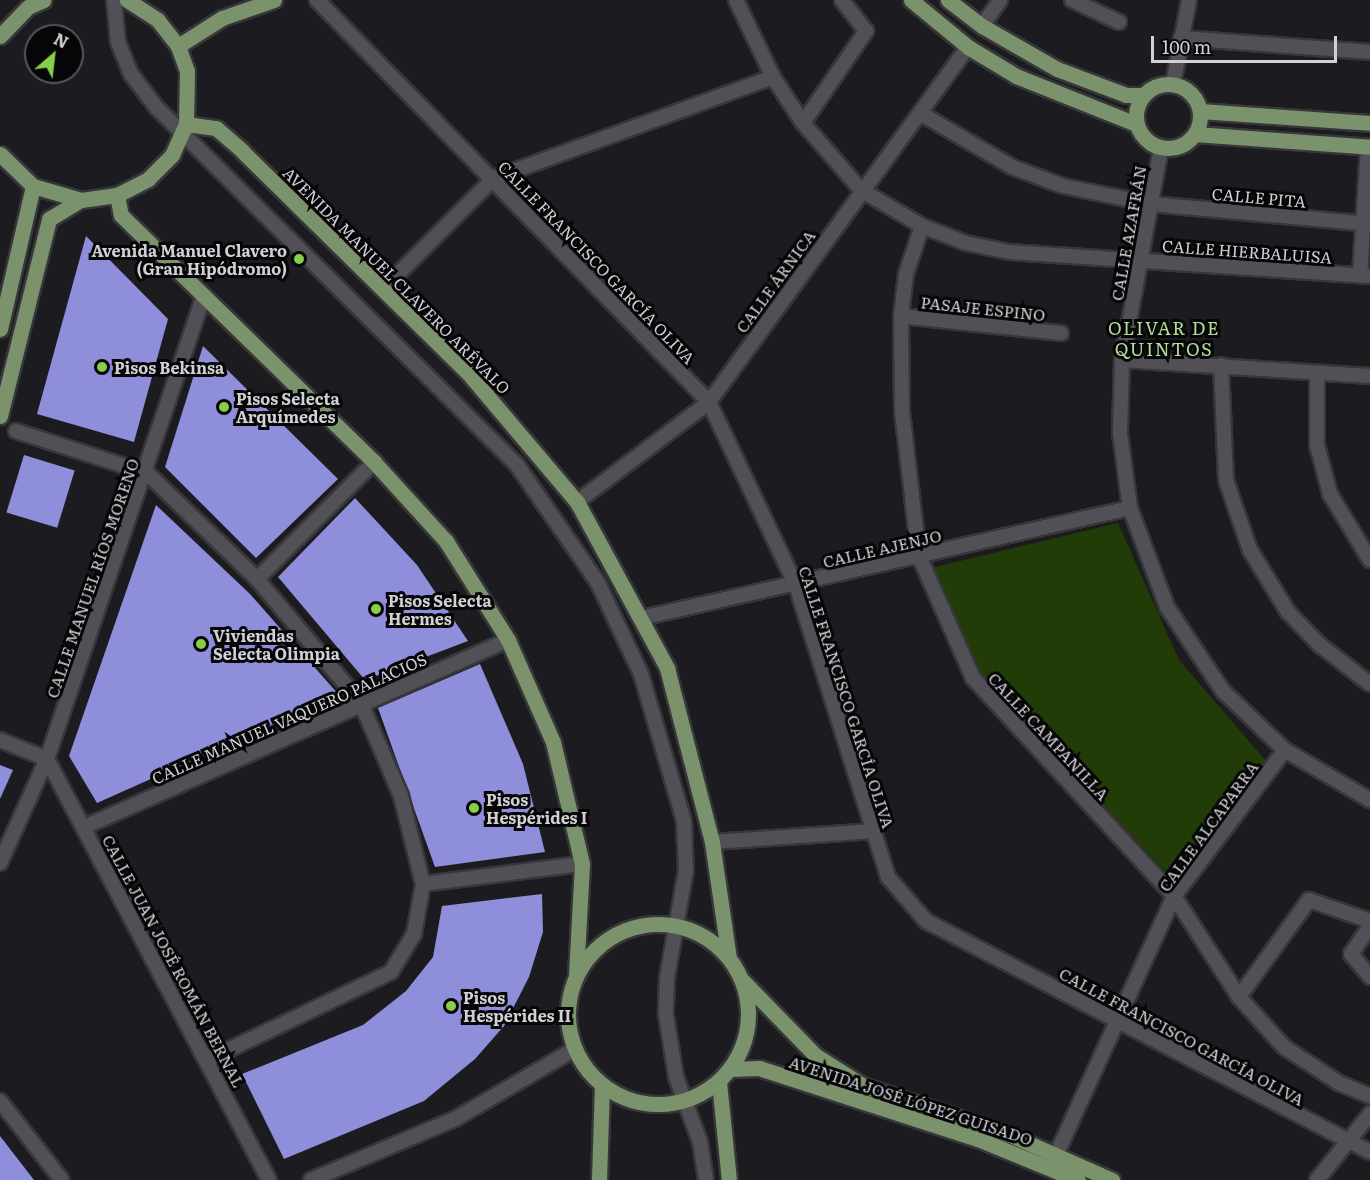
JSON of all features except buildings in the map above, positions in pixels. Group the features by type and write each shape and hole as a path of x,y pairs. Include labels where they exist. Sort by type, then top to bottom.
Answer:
{"main road":[{"path":"0,36 28,7 44,0"},
{"path":"0,416 50,219 81,200 117,195 148,179 171,155 184,129 190,98 178,46 158,20 127,0"},
{"path":"178,46 222,18 274,0"},
{"path":"911,0 968,47 1056,95 1136,124 1145,140 1161,148 1180,146 1195,134 1200,111 1191,93 1173,84 1161,84 1142,95 1126,95 1057,69 982,27 948,0"},
{"path":"1136,124 1142,95"},
{"path":"1200,111 1370,122"},
{"name":"AVENIDA MANUEL CLAVERO ARÉVALO","path":"184,129 216,128 468,373 577,502 667,668 712,842 729,958"},
{"path":"1195,134 1369,147"},
{"path":"0,154 33,186 81,200"},
{"path":"0,328 33,186"},
{"path":"117,195 121,215 203,298 374,462 446,540 508,640 553,742 582,864 576,976 568,1017 575,1049 602,1085 627,1099 646,1103 684,1101 719,1082 730,1069 748,1027 743,981 729,958 697,932 677,926 653,924 622,932 589,956 576,976"},
{"name":"AVENIDA JOSÉ LÓPEZ GUISADO","path":"743,981 815,1055 862,1085 1078,1180"},
{"name":"AVENIDA JOSÉ LÓPEZ GUISADO","path":"730,1069 759,1068 978,1139 1052,1167 1112,1180"},
{"path":"719,1082 729,1180"},
{"path":"599,1180 602,1085"}],"street":[{"path":"114,0 118,42 131,74 184,129 424,360 512,451 582,547 646,671 673,752 689,823 692,870 677,926 667,978 666,1015 684,1101 700,1142 706,1180"},
{"path":"127,0 126,41 138,69 184,129"},
{"name":"CALLE FRANCISCO GARCÍA OLIVA","path":"317,0 494,178 709,402 796,585 888,877 926,921 1118,1020 1346,1143 1370,1152"},
{"name":"CALLE HIERBALUISA","path":"736,0 773,77 803,123 861,190 922,226 966,243 1009,252 1365,276"},
{"path":"803,123 866,31 842,0"},
{"path":"982,27 1000,0"},
{"path":"1072,0 1119,22"},
{"path":"1173,84 1189,0"},
{"path":"1181,38 1370,52"},
{"name":"CALLE ÁRNICA","path":"577,502 709,402 861,190 968,47"},
{"path":"383,290 494,178 773,77"},
{"name":"CALLE PITA","path":"920,113 1012,167 1063,186 1151,204 1366,224"},
{"path":"1365,276 1369,147"},
{"name":"CALLE AZAFRÁN","path":"1161,148 1122,360 1120,433 1130,508 1154,582 1180,632 1223,691 1285,750 1370,800"},
{"name":"CALLE CAMPANILLA","path":"922,226 906,274 901,316 902,411 919,556 973,678 1174,896 1239,997 1284,1047 1339,1083 1370,1096"},
{"name":"CALLE MANUEL RÍOS MORENO","path":"0,863 47,759 147,473 203,298"},
{"name":"PASAJE ESPINO","path":"901,316 1061,333"},
{"path":"1122,360 1370,376"},
{"path":"1221,365 1221,444 1226,480 1250,550 1288,612 1320,645 1370,684"},
{"path":"1317,373 1317,445 1330,494 1370,560"},
{"path":"16,431 147,473 257,579 361,704 401,796 423,884 414,934 391,972 207,1060"},
{"path":"257,579 374,462"},
{"name":"CALLE AJENJO","path":"641,618 796,585 1130,508"},
{"name":"CALLE MANUEL VAQUERO PALACIOS","path":"84,827 508,640"},
{"path":"0,741 47,759"},
{"name":"CALLE ALCAPARRA","path":"1052,1167 1174,896 1285,750"},
{"name":"CALLE JUAN JOSÉ ROMÁN BERNAL","path":"47,759 269,1180"},
{"path":"712,842 875,831"},
{"path":"423,884 582,864"},
{"path":"1239,997 1309,900 1370,923 1351,954 1370,977"},
{"path":"311,1180 455,1119 575,1049"},
{"path":"0,1101 62,1180"},
{"path":"1317,1180 1370,1114"}],"green space":[{"path":"1118,523 1179,660 1266,761 1170,876 980,674 931,568"}],"place":[{"name":"Avenida Manuel Clavero (Gran Hipódromo)","path":"299,259"},
{"name":"Pisos Bekinsa","path":"102,367"},
{"name":"Pisos Selecta Arquímedes","path":"224,407"},
{"name":"Pisos Selecta Hermes","path":"376,609"},
{"name":"Viviendas Selecta Olimpia","path":"201,644"},
{"name":"Pisos Hespérides I","path":"474,808"},
{"name":"Pisos Hespérides II","path":"451,1006"}],"district":[{"name":"OLIVAR DE QUINTOS","path":"1164,339"}]}
